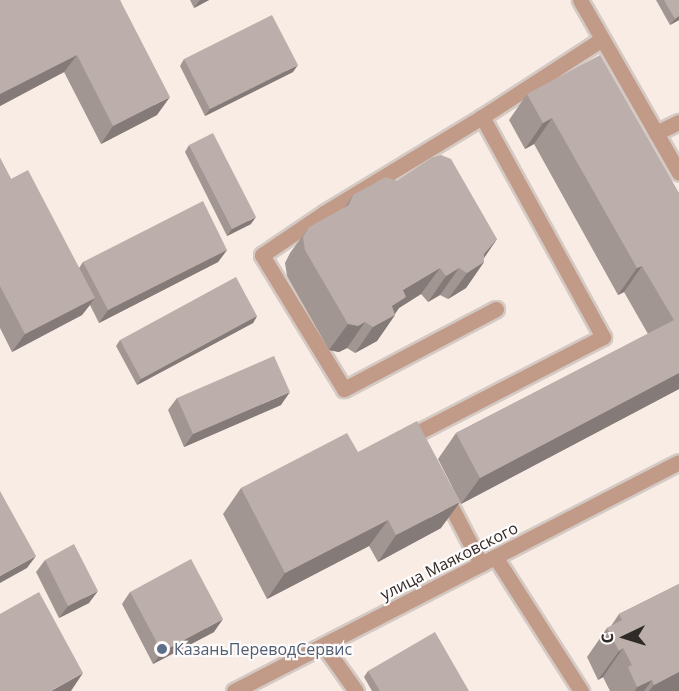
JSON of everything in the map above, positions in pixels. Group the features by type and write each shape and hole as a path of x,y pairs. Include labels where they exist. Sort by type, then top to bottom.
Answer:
{"street":[{"path":"580,0 679,173"},
{"path":"496,309 344,390 262,255 324,213 482,117 603,39"},
{"path":"424,455 413,435 603,337 482,117"},
{"path":"656,133 679,122"},
{"name":"улица Маяковского","path":"234,691 679,462"},
{"path":"434,475 481,564"},
{"path":"496,558 581,691"},
{"path":"324,646 356,691"}],"building":[{"path":"0,0 120,0 170,97 113,126 77,55 0,94"},
{"path":"664,0 679,0 679,16 675,19"},
{"path":"272,15 298,65 210,109 184,59"},
{"path":"600,55 679,193 679,373 480,478 456,433 674,320 642,266 637,268 552,118 543,123 527,94"},
{"path":"213,133 256,217 232,229 189,145"},
{"path":"441,155 451,159 497,239 484,254 484,262 467,273 459,268 446,276 440,268 403,290 406,297 392,306 395,315 373,327 365,322 358,326 348,324 305,250 303,237 309,227 349,205 353,195 386,177 397,181 431,158"},
{"path":"0,158 11,179 28,170 95,298 25,334 0,286"},
{"path":"203,201 227,250 108,310 83,262"},
{"path":"236,277 257,316 141,379 120,340"},
{"path":"274,356 290,392 193,434 177,398"},
{"path":"417,421 460,502 396,535 388,520 285,573 241,488 347,433 358,452"},
{"path":"0,491 36,556 0,576"},
{"path":"74,544 98,591 68,606 45,560"},
{"path":"191,559 223,619 162,652 130,592"},
{"path":"679,584 679,672 654,685 652,680 637,687 628,667 632,665 623,648 619,651 607,628 622,620 619,614"},
{"path":"39,592 83,673 51,691 0,691 0,614"},
{"path":"435,632 469,691 380,691 368,671"}],"place":[{"name":"КазаньПереводСервис","path":"162,649"}]}
